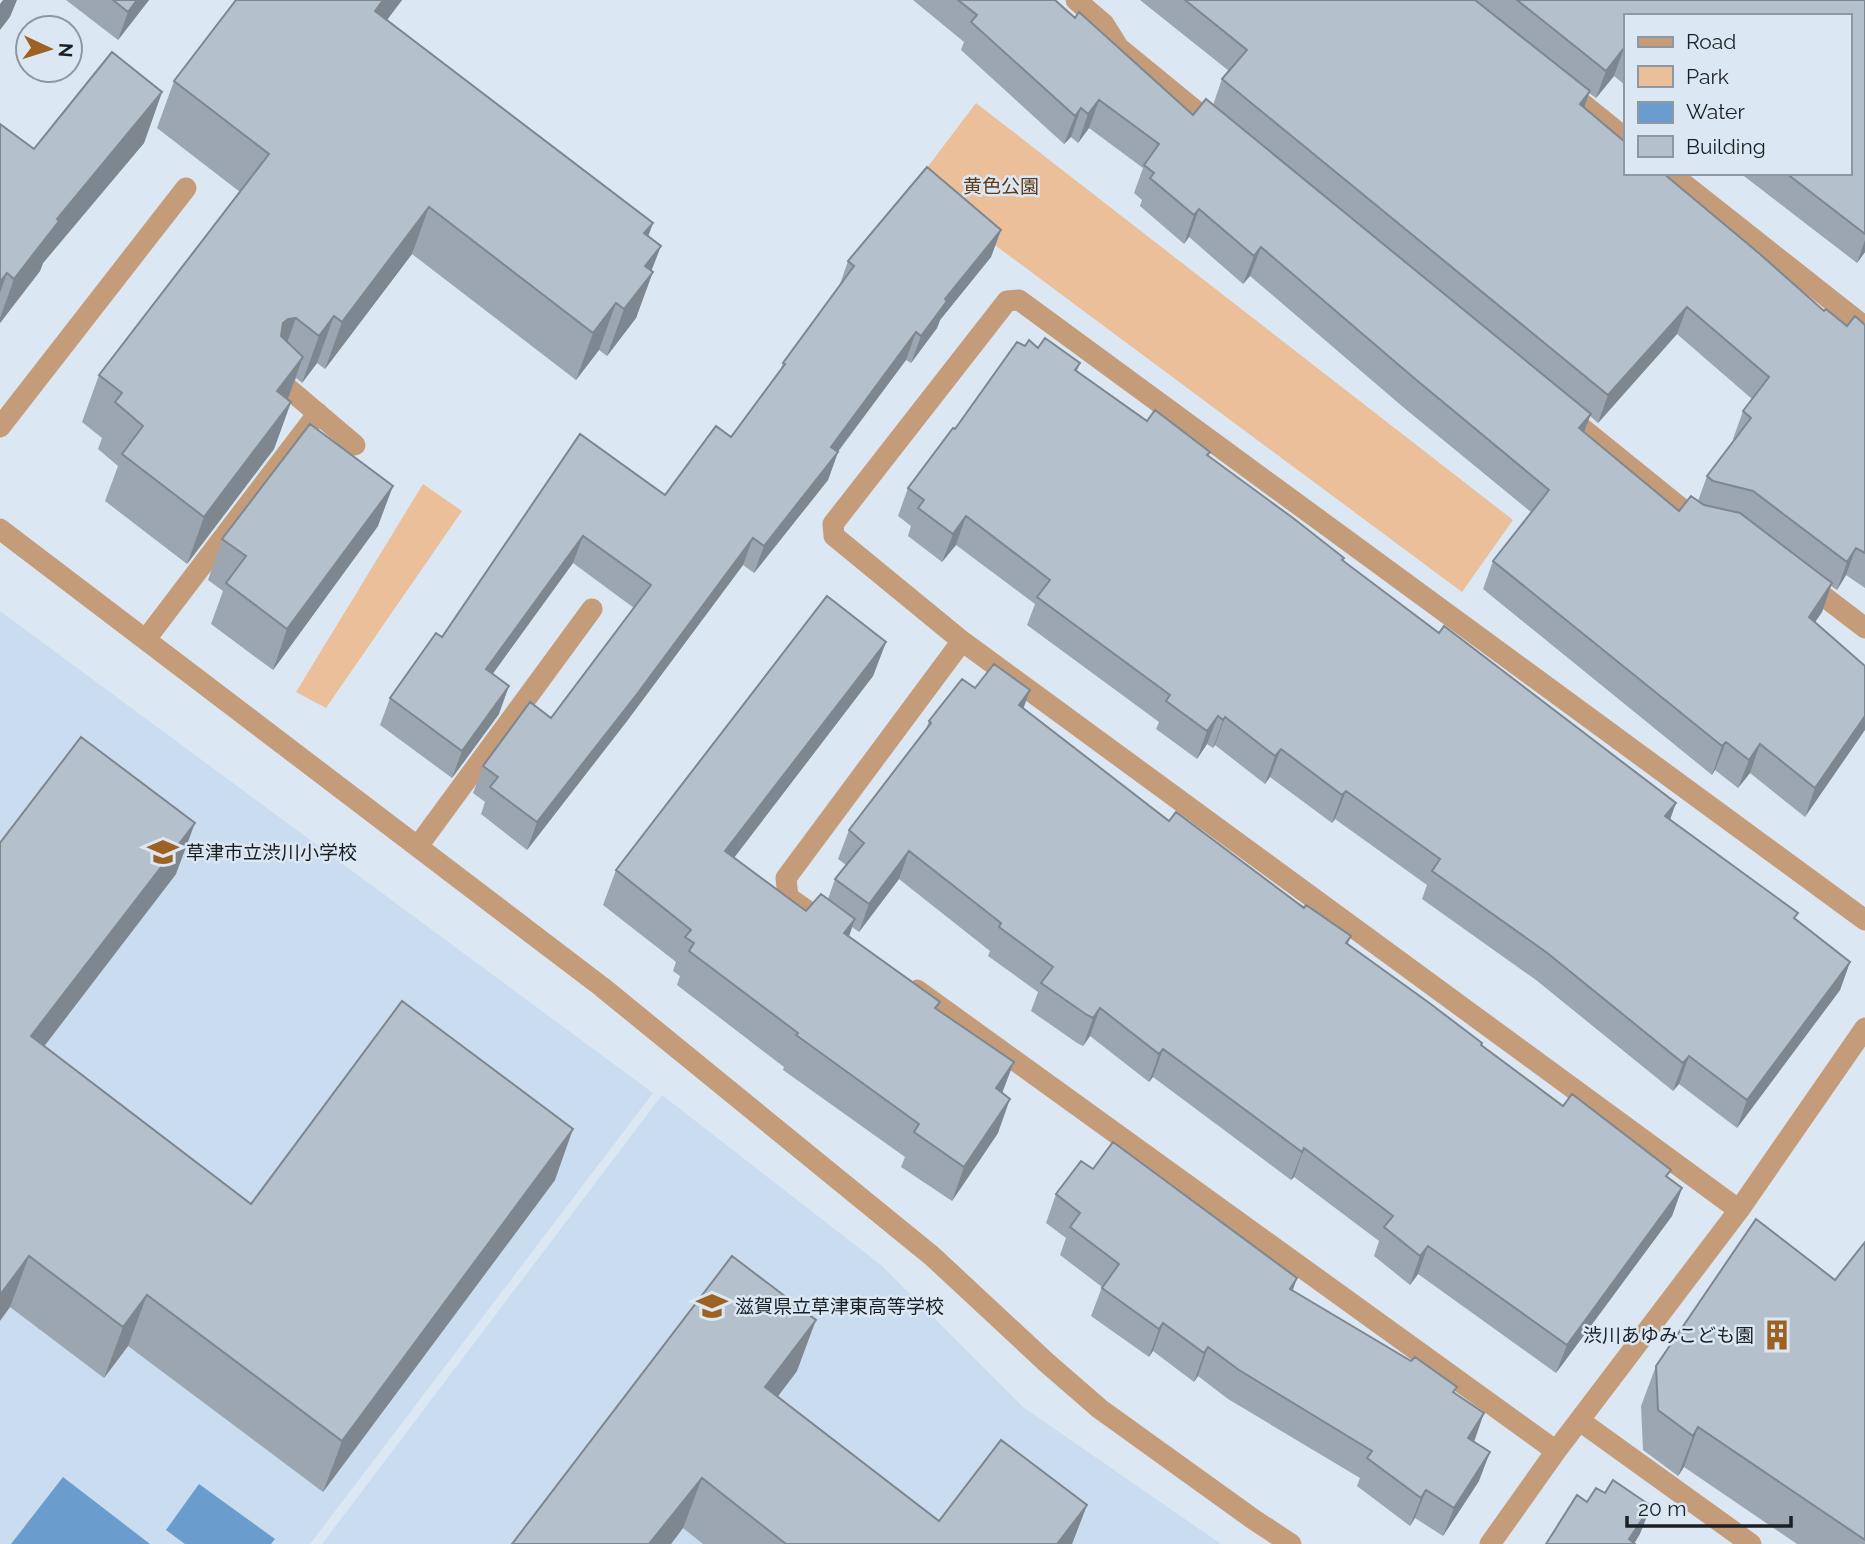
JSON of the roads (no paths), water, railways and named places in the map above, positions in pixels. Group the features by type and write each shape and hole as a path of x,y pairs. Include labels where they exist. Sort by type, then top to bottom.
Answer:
{"street":[{"path":"1076,0 1104,24 1119,48 1236,144"},
{"path":"1550,78 1624,137"},
{"path":"1673,175 1864,326"},
{"path":"0,427 186,188"},
{"path":"1739,1210 962,641 834,536 833,524 1007,301 1019,300 1865,920"},
{"path":"276,378 355,445"},
{"path":"1547,399 1697,522 1722,526"},
{"path":"146,639 318,413"},
{"path":"0,529 602,987 933,1255 1047,1363 1100,1409 1291,1544"},
{"path":"1789,570 1865,628"},
{"path":"418,846 592,609"},
{"path":"845,937 788,897 786,878 962,641"},
{"path":"901,978 1556,1451"},
{"path":"1490,1544 1556,1451 1739,1210 1865,1028"},
{"path":"1580,1421 1751,1544"}],"water":[{"path":"63,1477 150,1544 11,1544"},
{"path":"199,1484 275,1539 271,1544 185,1544 166,1530"}],"place":[{"name":"草津市立渋川小学校","path":"163,852"},
{"name":"滋賀県立草津東高等学校","path":"712,1306"},
{"name":"渋川あゆみこども園","path":"1777,1335"}],"park label":[{"name":"黄色公園","path":"1001,186"}]}
